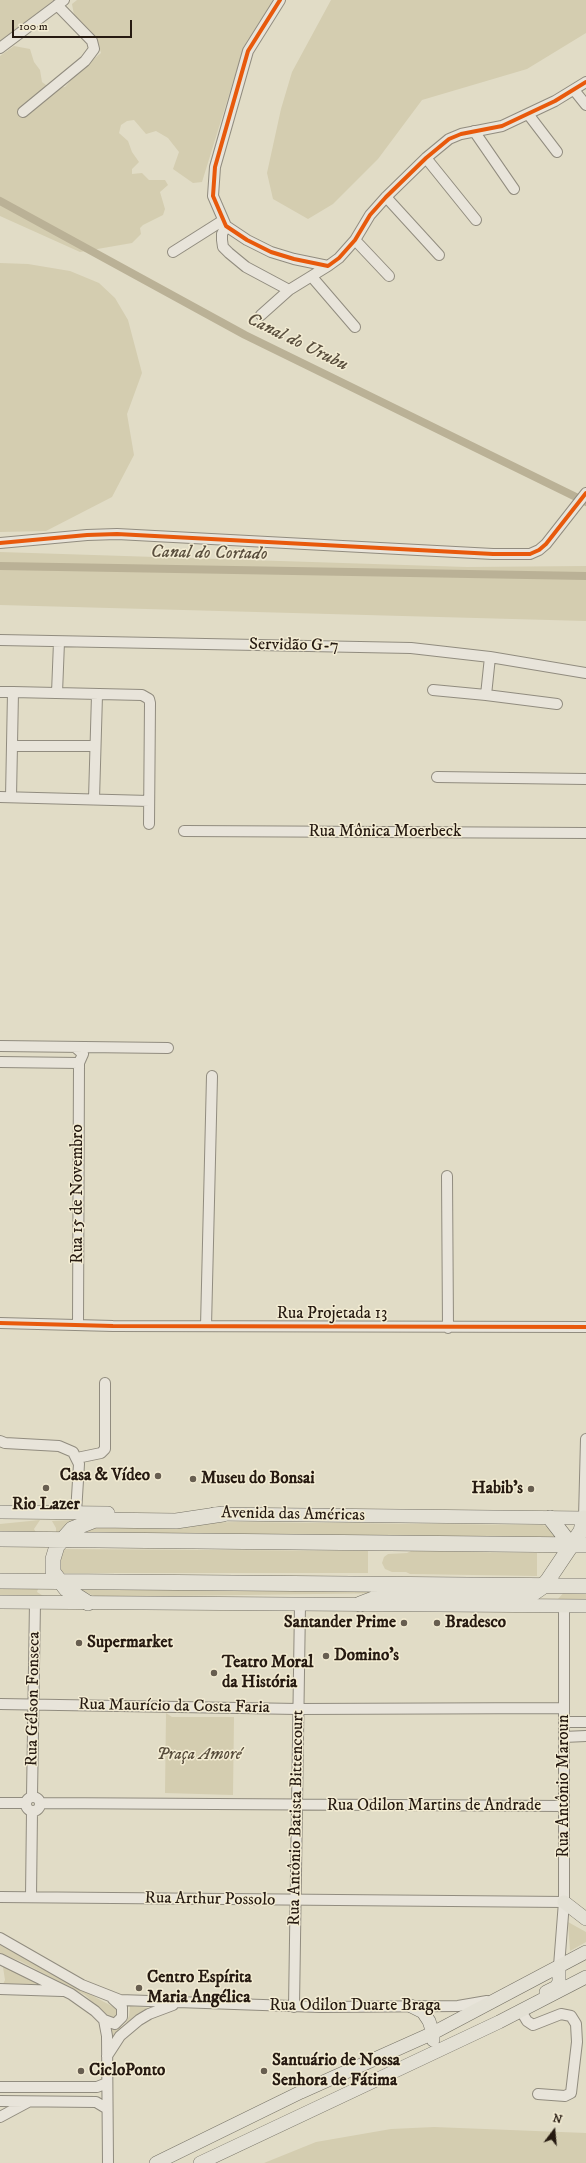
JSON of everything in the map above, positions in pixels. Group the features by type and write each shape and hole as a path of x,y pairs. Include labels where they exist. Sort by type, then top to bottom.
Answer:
{"highway":[{"path":"88,1603 71,1594 59,1582 52,1565 54,1553 61,1540 72,1529 95,1520 176,1521 223,1514"},
{"path":"550,1518 570,1545"},
{"path":"360,1604 381,1596 528,1597 543,1586 581,1531 585,1518"},
{"name":"Avenida das Américas","path":"0,1539 586,1545"},
{"path":"0,1581 586,1586"}],"main road":[{"name":"Avenida das Américas","path":"0,1512 585,1518"},
{"path":"0,1602 586,1606"},
{"path":"564,1902 586,1919"},
{"path":"156,2163 301,2092 433,2033 586,1952"},
{"path":"486,2028 492,2022 556,1987 559,1982 559,1966"},
{"path":"200,2163 486,2028 586,1977"},
{"path":"369,2082 373,2077 430,2047 433,2033 426,2015 411,2006"}],"street":[{"path":"280,0 248,51 215,168 213,196 224,223 247,240 271,252 328,266"},
{"path":"0,48 60,3 92,41 94,49 85,61 23,112"},
{"path":"261,315 289,290 312,277 339,258 355,240 370,215 386,197 426,158 449,139 461,134 502,126 574,90 586,82"},
{"path":"574,90 586,105"},
{"path":"528,114 557,152"},
{"path":"474,131 514,189"},
{"path":"426,158 476,220"},
{"path":"386,197 439,255"},
{"path":"173,252 224,223"},
{"path":"224,223 222,240 223,246 229,253 246,267 289,290"},
{"path":"355,240 389,276"},
{"path":"312,277 356,327"},
{"path":"0,543 87,535 117,534 493,554 530,554 539,550 546,544 586,493"},
{"name":"Servidão G-7","path":"0,640 410,648 490,657 586,673"},
{"path":"57,693 59,642"},
{"path":"486,695 490,657"},
{"path":"433,690 557,704"},
{"path":"0,692 142,695 149,699 149,824"},
{"path":"11,797 13,692"},
{"path":"94,799 97,695"},
{"path":"12,746 95,746"},
{"path":"437,777 586,779"},
{"path":"0,797 149,801"},
{"name":"Rua Mônica Moerbeck","path":"184,831 586,833"},
{"path":"0,1046 168,1048"},
{"name":"Rua 15 de Novembro","path":"75,1047 83,1054 79,1063 78,1325"},
{"path":"0,1062 79,1063"},
{"path":"206,1326 212,1076"},
{"path":"447,1176 448,1328"},
{"name":"Rua Projetada 13","path":"0,1323 448,1328 586,1327"},
{"path":"78,1458 100,1453 106,1449 105,1383"},
{"path":"585,1518 586,1439"},
{"path":"0,1441 5,1443 60,1446 73,1452 78,1458 79,1464 76,1513"},
{"name":"Rua Gélson Fonseca","path":"31,1897 35,1602"},
{"name":"Rua Antônio Batista Bittencourt","path":"294,2007 300,1605"},
{"name":"Rua Antônio Maroun","path":"559,1966 564,1902 564,1606"},
{"name":"Rua Maurício da Costa Faria","path":"0,1704 298,1709 564,1708"},
{"path":"564,1722 586,1722"},
{"path":"564,1737 586,1736"},
{"name":"Rua Odilon Martins de Andrade","path":"0,1803 564,1806"},
{"name":"Rua Arthur Possolo","path":"0,1897 295,1901 564,1902"},
{"name":"Rua Odilon Duarte Braga","path":"0,1938 82,1985 110,1997 133,2002 185,2002 294,2007 458,2006 500,1998"},
{"path":"0,1960 71,1994 95,2011 104,2020 115,2024 120,2020 123,2014 120,2005 110,1997"},
{"path":"0,1989 50,1990 71,1994"},
{"name":"Rua Odilon Duarte Braga","path":"107,2057 120,2036 139,2020 161,2009 185,2002"},
{"path":"521,2011 527,2021 533,2025 561,2014 571,2016 576,2024 577,2042 571,2093 565,2096 538,2094"},
{"path":"104,2020 107,2057 106,2108 108,2163"},
{"path":"0,2087 97,2087 107,2084"},
{"path":"0,2102 96,2102 106,2108"},
{"path":"0,2117 29,2102"}],"green space":[{"path":"0,0 54,0 0,42"},
{"path":"77,0 276,0 241,56 202,182 193,183 173,169 179,152 168,138 156,131 146,134 134,120 127,121 121,125 119,133 128,141 132,152 139,162 132,169 132,174 142,173 149,180 165,180 168,185 160,192 165,209 163,215 143,225 140,228 141,234 132,243 80,252 0,216 0,56 14,46 30,49 34,62 40,70 42,82 50,88 65,87 81,69 101,53 98,43 74,15 72,4"},
{"path":"331,0 586,0 586,33 527,69 422,100 378,159 333,204 308,219 273,199 267,173 281,109 292,72"},
{"path":"0,263 28,264 70,271 99,283 115,298 128,320 142,373 127,414 134,455 112,497 46,531 0,532"},
{"path":"0,552 467,567 586,566 586,621 0,605"},
{"path":"40,1520 34,1529 38,1536 0,1536 0,1524"},
{"path":"74,1520 66,1525 56,1536 56,1528 52,1521"},
{"path":"238,1522 543,1525 557,1531 560,1539 70,1536 94,1525"},
{"path":"59,1549 368,1551 368,1573 61,1573 58,1566"},
{"path":"411,1551 537,1553 537,1576 410,1574 406,1572 392,1572 385,1569 382,1563 384,1557 388,1554 407,1553"},
{"path":"0,1585 39,1586 37,1592 45,1597 0,1597"},
{"path":"72,1585 356,1587 390,1593 98,1597 80,1591"},
{"path":"567,1589 586,1590 586,1600 558,1599"},
{"name":"Praça Amoré","path":"166,1713 172,1717 234,1717 233,1795 165,1793"},
{"path":"568,1922 586,1932 586,1942 570,1951"},
{"path":"0,1945 117,2009 119,2012 115,2018 108,2017 85,1995 20,1961 0,1954"},
{"path":"6,1965 47,1986 2,1986 5,1980 3,1967"},
{"path":"130,2006 150,2008 132,2019 112,2039 111,2030 121,2027 126,2023 129,2016"},
{"path":"434,2127 586,2133 586,2163 264,2163 316,2142 391,2129"}],"waterway":[{"name":"Canal do Urubu","path":"0,201 245,335 586,502"},
{"name":"Canal do Cortado","path":"0,566 586,576"}],"cycle path":[{"path":"280,0 248,51 215,167 213,196 226,226 247,240 271,252 294,259 328,266 339,258 355,240 370,215 386,197 426,158 449,139 461,134 502,126 555,101 586,82"},
{"path":"0,543 87,535 117,534 493,554 530,554 539,550 546,544 586,493"},
{"path":"0,1323 113,1326 586,1327"}],"place":[{"name":"Casa & Vídeo","path":"158,1476"},
{"name":"Museu do Bonsai","path":"193,1479"},
{"name":"Rio Lazer","path":"46,1488"},
{"name":"Habib's","path":"531,1489"},
{"name":"Santander Prime","path":"404,1623"},
{"name":"Bradesco","path":"437,1623"},
{"name":"Supermarket","path":"79,1643"},
{"name":"Domino's","path":"326,1656"},
{"name":"Teatro Moral da História","path":"214,1673"},
{"name":"Centro Espírita Maria Angélica","path":"139,1988"},
{"name":"CicloPonto","path":"81,2071"},
{"name":"Santuário de Nossa Senhora de Fátima","path":"264,2071"}]}
